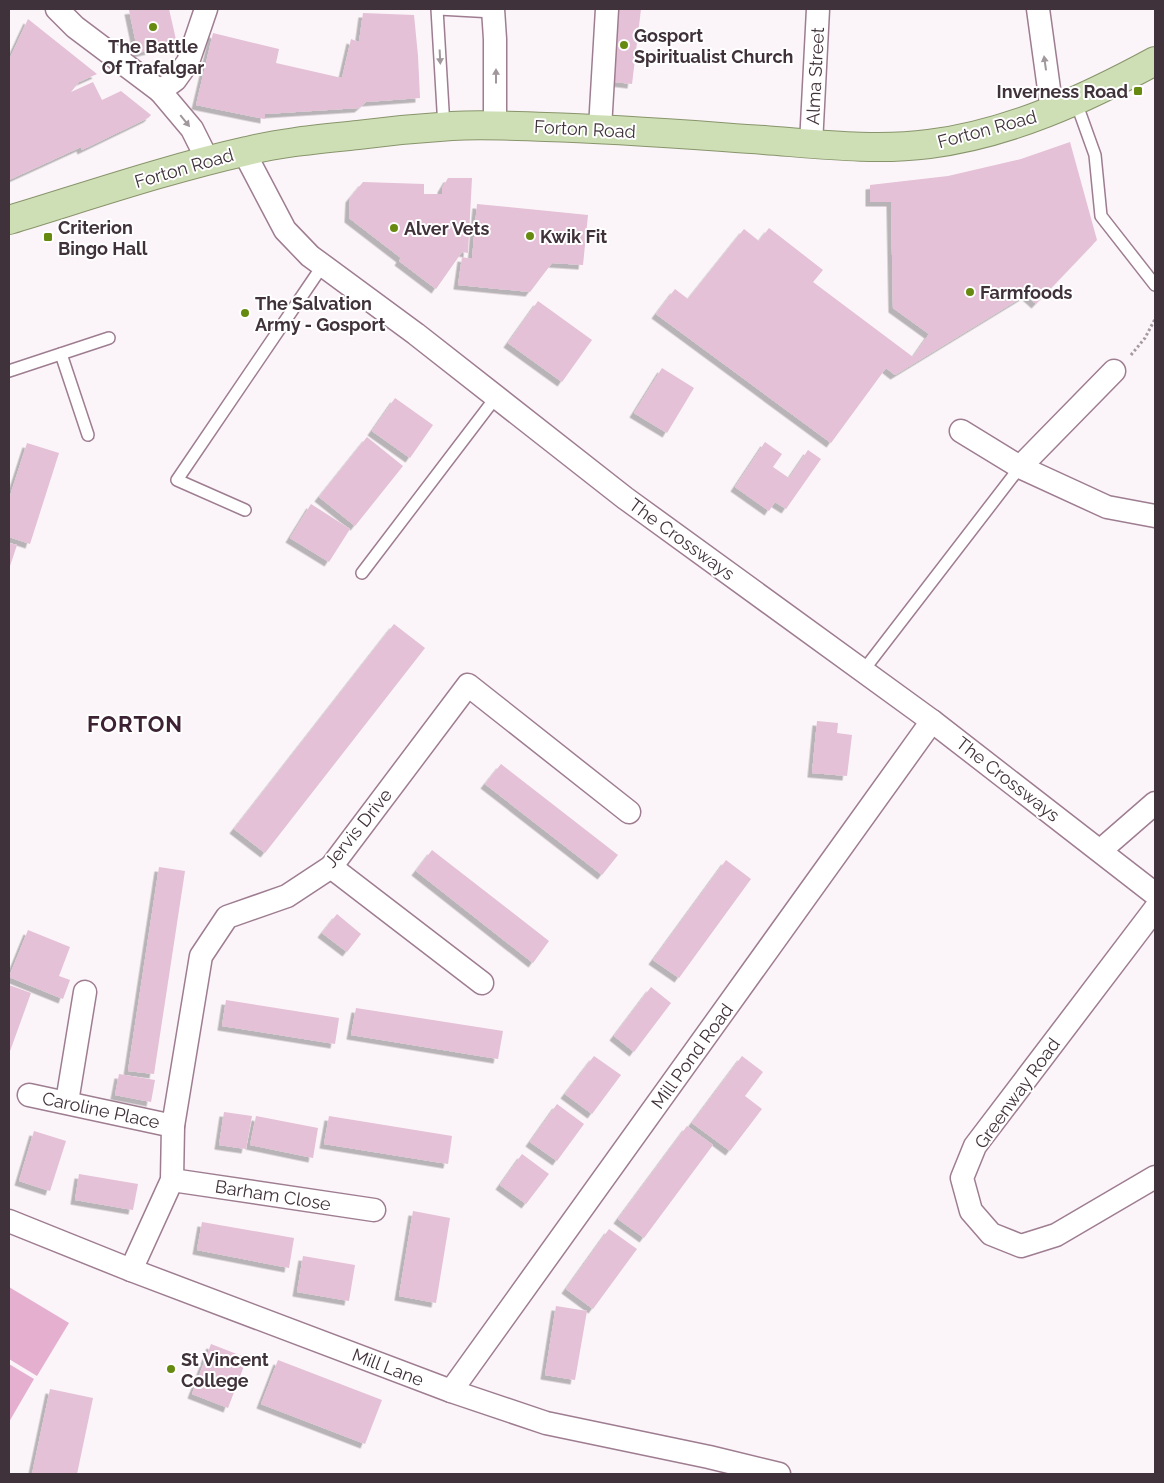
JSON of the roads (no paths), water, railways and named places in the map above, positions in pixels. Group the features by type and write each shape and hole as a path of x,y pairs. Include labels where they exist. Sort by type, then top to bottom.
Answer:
{"main road":[{"name":"Forton Road","path":"9,220 244,152 291,142 323,138 444,127 496,125 600,128 811,144 927,145 974,135 1064,106 1155,61"}],"street":[{"path":"160,91 175,80 188,62 206,9"},
{"path":"600,128 607,9"},
{"name":"Alma Street","path":"811,144 818,9"},
{"path":"1038,9 1064,106"},
{"path":"493,10 496,125"},
{"path":"57,11 86,36 160,91 192,129 208,161"},
{"name":"The Crossways","path":"244,152 285,230 304,250 416,334 625,498 932,720 1155,894"},
{"path":"1020,467 1114,371"},
{"path":"961,431 1020,467 1107,507 1155,516"},
{"name":"Jervis Drive","path":"131,1270 172,1180 174,1126 201,956 227,917 287,896 331,867 468,685 629,812"},
{"name":"Mill Pond Road","path":"451,1391 932,720"},
{"path":"1101,850 1155,803"},
{"path":"331,867 482,983"},
{"name":"Greenway Road","path":"1155,909 975,1146 962,1178 971,1211 991,1234 1021,1246 1056,1235 1155,1177"},
{"path":"67,1102 85,992"},
{"name":"Caroline Place","path":"29,1095 174,1126"},
{"name":"Barham Close","path":"172,1180 374,1210"},
{"name":"Mill Lane","path":"9,1221 131,1270 451,1391 546,1423 709,1456 779,1474"}],"lane":[{"path":"444,127 438,9 493,10"},
{"path":"1064,106 1094,156 1101,216 1155,285"},
{"path":"245,510 176,480 323,265"},
{"path":"9,371 109,338"},
{"path":"61,354 88,435"},
{"path":"362,573 496,397"},
{"path":"863,671 1020,467"}],"place":[{"name":"The Battle Of Trafalgar","path":"153,27"},
{"name":"Gosport Spiritualist Church","path":"624,45"},
{"name":"Inverness Road","path":"1138,91"},
{"name":"Alver Vets","path":"394,228"},
{"name":"Kwik Fit","path":"530,236"},
{"name":"Criterion Bingo Hall","path":"48,237"},
{"name":"Farmfoods","path":"970,292"},
{"name":"The Salvation Army - Gosport","path":"245,313"},
{"name":"St Vincent College","path":"171,1369"}],"district":[{"name":"FORTON","path":"135,724"}]}
